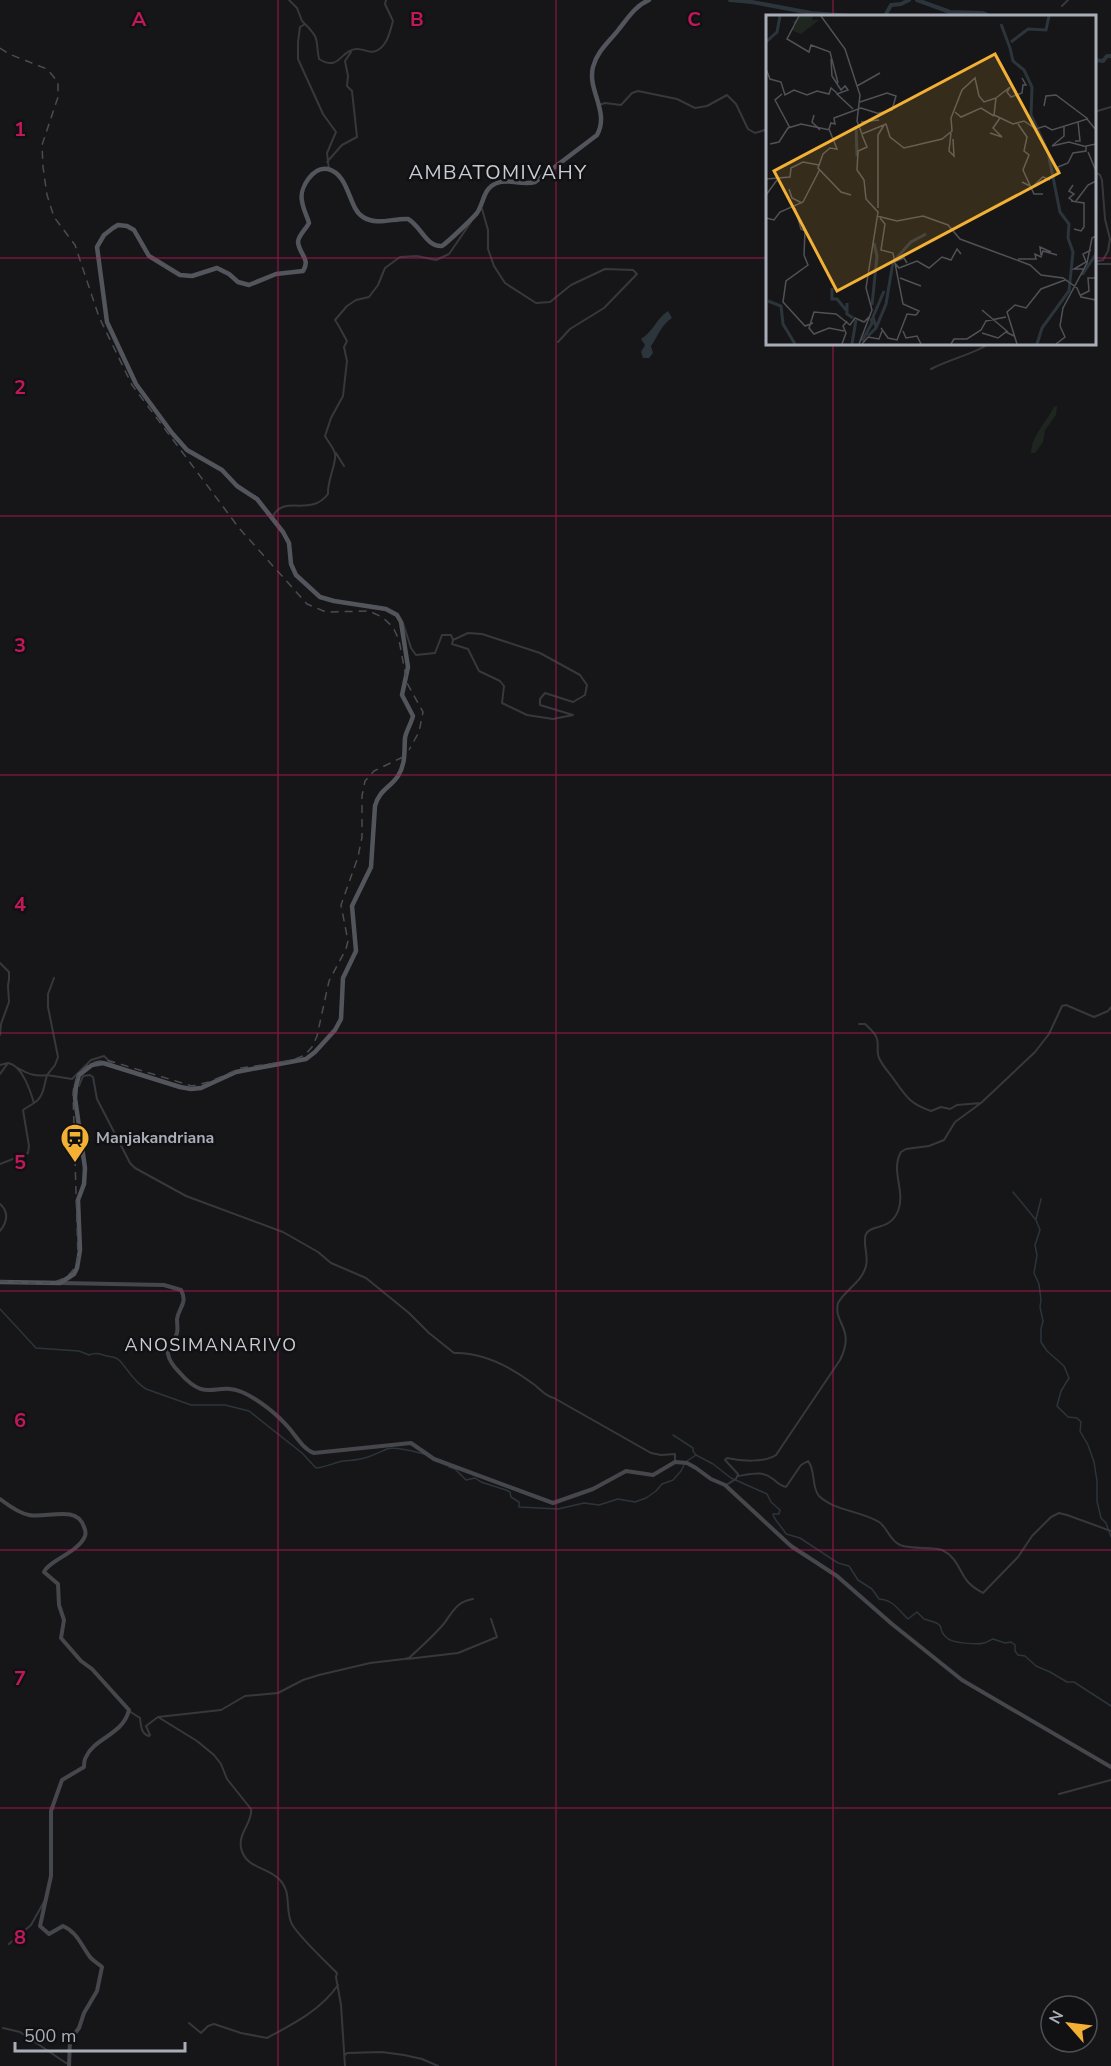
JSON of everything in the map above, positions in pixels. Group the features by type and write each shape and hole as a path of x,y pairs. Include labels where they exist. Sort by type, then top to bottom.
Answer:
{"main road":[{"path":"0,1282 60,1283 74,1274 80,1260 78,1200 84,1184 85,1168 75,1098 80,1075 87,1067 103,1063 180,1087 201,1088 236,1072 296,1063 306,1059 335,1030 341,1018 344,978 356,951 352,906 371,867 375,806 378,796 397,777 403,766 405,736 413,716 402,695 408,667 401,622 397,615 386,609 320,597 296,575 291,564 289,543 257,500 237,486 222,470 187,450 136,384 107,322 97,248 104,235 113,228 118,225 128,226 134,230 149,256 180,275 192,276 218,268 238,282 249,285 276,274 303,271 306,267 306,260 298,243 309,224 301,201 302,194 309,179 321,169 329,170 337,175 346,186 361,216 380,221 410,219 429,242 436,246 446,244 477,213 485,193 493,184 507,181 527,184 535,182 597,135 601,117 592,78 596,58 635,10 649,0"}],"street":[{"path":"289,0 297,8 302,21 314,33 319,45 317,51 319,59 325,63 336,62 347,52 355,49 376,51 385,44 393,21 386,0"},
{"path":"1062,6 1068,0"},
{"path":"305,24 300,27 298,59 323,114 336,132 327,153 329,170"},
{"path":"327,162 342,145 357,137 352,91 347,86 345,61 348,53 355,49"},
{"path":"599,105 605,102 621,105 632,93 639,91 676,99 695,108 707,106 727,95 736,104 747,129 755,133 766,130"},
{"path":"1096,112 1111,107"},
{"path":"1096,172 1102,180 1105,219 1110,239 1108,251 1103,260 1096,263"},
{"path":"481,206 486,219 488,249 494,266 505,283 536,303 550,302 571,285 605,269 633,270 637,274 604,308 570,329 558,342"},
{"path":"344,466 325,436 331,418 344,396 347,361 344,347 347,341 335,320 347,306 356,300 369,297 378,285 385,268 400,256 417,256 436,260 449,254 477,213"},
{"path":"1096,263 1111,264"},
{"path":"931,369 987,345"},
{"path":"272,518 281,507 321,503 328,494 327,487 336,458 335,452"},
{"path":"401,622 404,624 411,648 416,655 435,653 442,634 452,635 452,644 468,649 479,671 502,683 504,687 502,703 522,712 553,719 573,716 540,705 542,697 545,693 573,702 585,695 587,685 580,675 534,650 482,633 468,633 453,640"},
{"path":"0,963 9,972 9,1002 1,1024 0,1035"},
{"path":"0,1164 28,1153 24,1110 38,1101 44,1091 47,1075 58,1057 48,1007 48,994 54,978"},
{"path":"736,1478 738,1474 725,1460 727,1458 763,1459 776,1455 846,1349 846,1331 838,1313 838,1303 864,1272 868,1255 866,1233 888,1224 897,1213 901,1197 897,1164 901,1152 944,1140 955,1122 981,1103 1043,1043 1062,1006 1066,1005 1094,1017 1108,1011 1111,1006"},
{"path":"859,1024 865,1024 874,1033 877,1038 877,1054 888,1074 903,1095 918,1107 931,1111 940,1107 950,1109 957,1105 981,1103"},
{"path":"0,1065 8,1063 33,1075 72,1079 91,1060 104,1056 113,1065"},
{"path":"0,1074 8,1063"},
{"path":"16,1066 24,1078 34,1103"},
{"path":"76,1086 79,1086 83,1076 93,1077 98,1099 130,1163 135,1168 186,1196 283,1232 318,1252 331,1263 366,1278 409,1312 429,1333 454,1353 467,1352 512,1369 547,1397 554,1398 644,1450 661,1455 675,1454 678,1462"},
{"path":"0,1204 4,1207 6,1217 0,1232"},
{"path":"60,1283 164,1285 181,1290 185,1300 184,1305 178,1316 177,1333 170,1344 168,1354 178,1372 194,1387 210,1391 229,1389 257,1400 288,1426 305,1447 314,1453 411,1443 434,1459 553,1503 593,1489 626,1472 653,1475 678,1462 687,1463 711,1479 725,1485 791,1546 837,1576 892,1624 954,1673 1111,1767"},
{"path":"725,1485 736,1478 754,1472 763,1474 786,1487 801,1465 808,1461 812,1466 817,1493 821,1497 840,1507 876,1520 884,1525 888,1535 898,1544 922,1549 940,1549 953,1558 969,1582 983,1593 1018,1557 1032,1536 1051,1516 1059,1513 1111,1531"},
{"path":"0,1499 29,1515 67,1514 83,1522 85,1537 59,1561 47,1566 44,1572 58,1584 59,1605 64,1620 61,1638 74,1650 81,1661 92,1669 129,1712 140,1718 141,1729 147,1736 150,1735 146,1726 158,1717 220,1710 245,1696 285,1691 303,1680 369,1663 458,1653 496,1637 491,1620"},
{"path":"404,1659 409,1658 443,1625 450,1612 460,1602 473,1599"},
{"path":"69,2065 70,2040 80,2028 84,2013 96,1991 102,1967 89,1956 84,1945 68,1928 63,1926 49,1934 41,1928 51,1876 50,1816 59,1784 66,1777 84,1767 90,1751 118,1728 129,1712"},
{"path":"158,1717 197,1741 214,1755 221,1764 227,1779 252,1811 241,1836 244,1855 250,1864 278,1878 289,1898 291,1923 337,1973 345,2066"},
{"path":"1059,1794 1111,1780"},
{"path":"9,1944 31,1925 46,1898"},
{"path":"189,2023 201,2033 214,2024 241,2033 267,2038 312,2012 328,1999 338,1986"},
{"path":"3,2028 20,2032 69,2065"},
{"path":"345,2055 346,2053 382,2052 422,2059 438,2066"}],"shaded area":[{"path":"668,311 672,318 663,327 651,346 653,353 649,358 643,358 641,352 645,345 641,339"},
{"path":"1057,406 1056,415 1045,430 1043,442 1035,453 1031,453 1037,435 1054,407"}],"waterway":[{"path":"730,0 838,15"},
{"path":"886,15 891,5 909,0"},
{"path":"917,0 950,12 988,15"},
{"path":"1096,60 1103,61 1107,56 1111,56"},
{"path":"1013,1192 1036,1220 1040,1230 1035,1245 1037,1255 1034,1273 1039,1284 1041,1300 1043,1321 1041,1342 1047,1351 1064,1366 1069,1378 1061,1391 1057,1406 1068,1417 1077,1418 1081,1422 1080,1431 1094,1462 1097,1501 1101,1518 1106,1523 1111,1537"},
{"path":"1036,1219 1041,1199"},
{"path":"0,1309 36,1348 79,1351 89,1355 114,1357 146,1389 191,1405 225,1405 249,1411 302,1453 316,1468 366,1458 391,1448 424,1454"},
{"path":"673,1435 693,1448 696,1455"},
{"path":"687,1461 696,1455 713,1464 731,1478 767,1494 771,1502 780,1510 779,1514 773,1514 786,1534 800,1538 838,1563 849,1566 858,1580 872,1589 879,1599 892,1603 908,1619 917,1612 924,1619 940,1625 943,1634 954,1641 981,1644 993,1639 1005,1643 1011,1642 1015,1645 1018,1655 1025,1656 1036,1666 1067,1682 1074,1682 1111,1706"},
{"path":"449,1467 455,1469 466,1480 475,1478 510,1492 511,1497 519,1502 519,1507 558,1509 584,1503 599,1505 618,1499 635,1502 646,1498 662,1484 673,1480 684,1465"}],"railway":[{"path":"0,48 9,54 47,69 58,82 58,97 42,145 47,195 54,217 75,245 99,317 132,385 239,528 307,604 326,612 369,611 382,617 393,627 399,640 407,683 423,712 419,732 409,750"},
{"path":"0,1281 47,1283 58,1281 74,1268 78,1257 73,1094 76,1080 84,1068 95,1062 110,1061 192,1086 209,1082 241,1068 290,1061 305,1055 312,1047 317,1036 329,981 348,941 341,905 358,857 362,837 362,796 365,781 374,771 403,757"}],"place":[{"name":"Manjakandriana","path":"75,1164"}],"district":[{"name":"AMBATOMIVAHY","path":"498,172"},
{"name":"ANOSIMANARIVO","path":"211,1345"}]}
